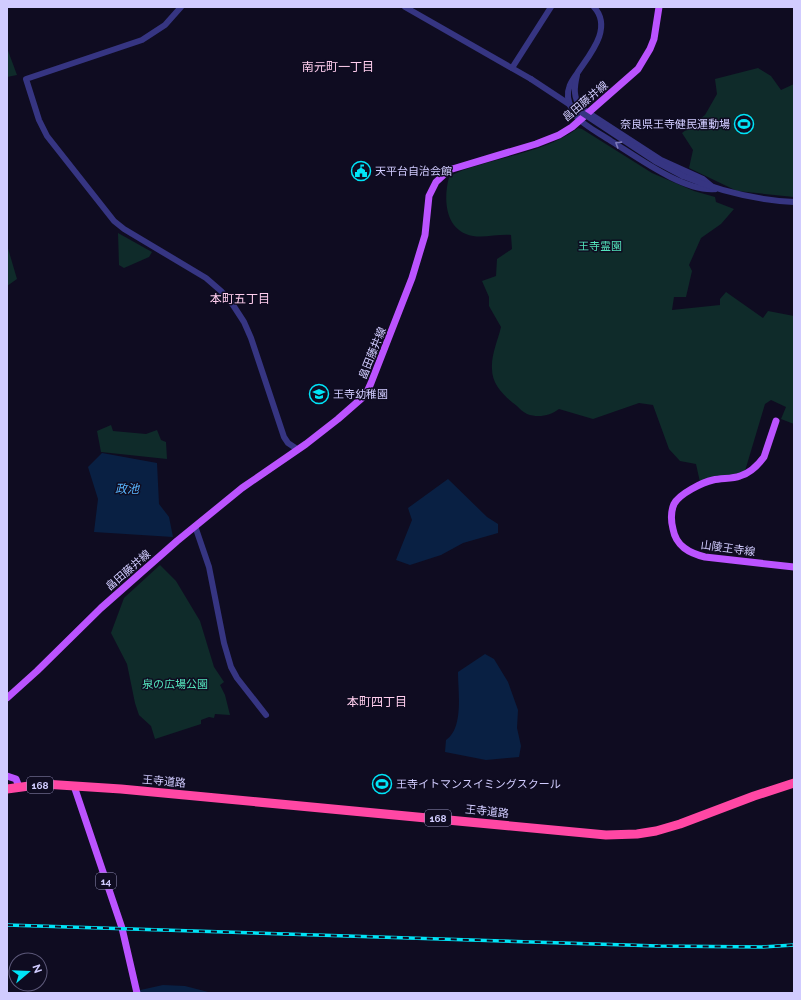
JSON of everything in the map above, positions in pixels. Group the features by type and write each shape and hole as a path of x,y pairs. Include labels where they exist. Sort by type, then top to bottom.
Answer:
{"highway":[{"name":"王寺道路","path":"74,786 204,796 606,835 622,835 656,831 680,824 754,796 794,783"},
{"name":"168","path":"7,789 44,784 74,786"}],"main road":[{"name":"畠田藤井線","path":"7,698 37,672 101,608 195,526 242,488 342,416 367,392 392,332 412,278 425,235 429,196 436,182 448,170 536,144 564,133 632,76 638,69 647,55 654,39 659,7"},
{"name":"山陵王寺線","path":"776,421 764,457 760,462 754,468 740,476 704,483 682,496 674,504 672,510 672,526 673,533 680,545 686,551 705,557 794,567"},
{"path":"7,776 16,779 20,787"},
{"name":"14","path":"74,786 122,928 132,978 137,993"}],"street":[{"path":"181,7 165,25 142,40 26,79 47,136 114,221 124,229 206,278 221,291 233,305 244,322 251,338 284,437 288,443 297,449"},
{"path":"405,7 531,79 655,161 683,176 715,189 760,199 794,202"},
{"path":"512,68 551,7"},
{"path":"594,7 598,12 601,21 601,34 577,74 572,79 569,87 568,96 573,111 580,120 666,174 700,188 708,190 715,189"},
{"path":"577,74 574,91 581,108 661,160 703,179 715,189"},
{"path":"195,526 209,567 225,648 231,667 237,678 266,715"}],"green space":[{"path":"7,48 17,75 7,77"},
{"name":"奈良県王寺健民運動場","path":"758,68 771,76 781,90 794,84 794,197 737,191 689,168 693,150 682,133 705,115 717,94 715,79"},
{"name":"王寺霊園","path":"578,128 582,129 652,173 694,191 715,197 716,202 734,209 721,224 701,238 689,265 692,271 686,297 674,297 672,310 720,305 720,299 726,292 763,318 768,311 794,316 794,424 781,419 786,407 771,400 765,404 745,471 733,476 700,482 696,464 680,461 669,449 653,405 639,403 593,419 559,409 548,415 535,416 526,413 508,399 494,380 492,364 501,327 489,306 489,297 482,281 496,276 497,259 512,249 511,235 482,237 473,236 464,233 457,228 448,213 446,195 449,177 467,169 557,141"},
{"path":"118,233 152,252 149,257 124,268 119,265"},
{"path":"7,245 17,279 7,286"},
{"path":"111,425 113,431 146,434 157,430 161,440 166,442 167,459 101,452 97,431"},
{"name":"泉の広場公園","path":"160,565 176,581 200,621 214,667 224,682 220,685 225,695 230,715 215,714 214,718 209,717 201,720 201,724 155,739 151,726 139,715 127,664 111,633 124,598"}],"water":[{"name":"政池","path":"102,453 157,463 159,504 169,517 173,537 94,532 98,499 88,467"},
{"path":"448,479 487,517 498,524 498,533 463,543 441,555 410,565 396,560 412,520 408,508"},
{"path":"485,654 494,659 508,682 518,710 517,728 521,746 519,757 486,760 445,752 446,740 452,734 458,718 458,672"},
{"path":"163,985 185,986 212,993 127,993"}],"railway":[{"path":"7,925 658,946 762,947 794,945"}],"place":[{"name":"奈良県王寺健民運動場","path":"744,124"},
{"name":"天平台自治会館","path":"361,171"},
{"name":"王寺幼稚園","path":"319,394"},
{"name":"王寺イトマンスイミングスクール","path":"382,784"}],"district":[{"name":"南元町一丁目","path":"338,67"},
{"name":"本町五丁目","path":"240,299"},
{"name":"本町四丁目","path":"377,702"}]}
